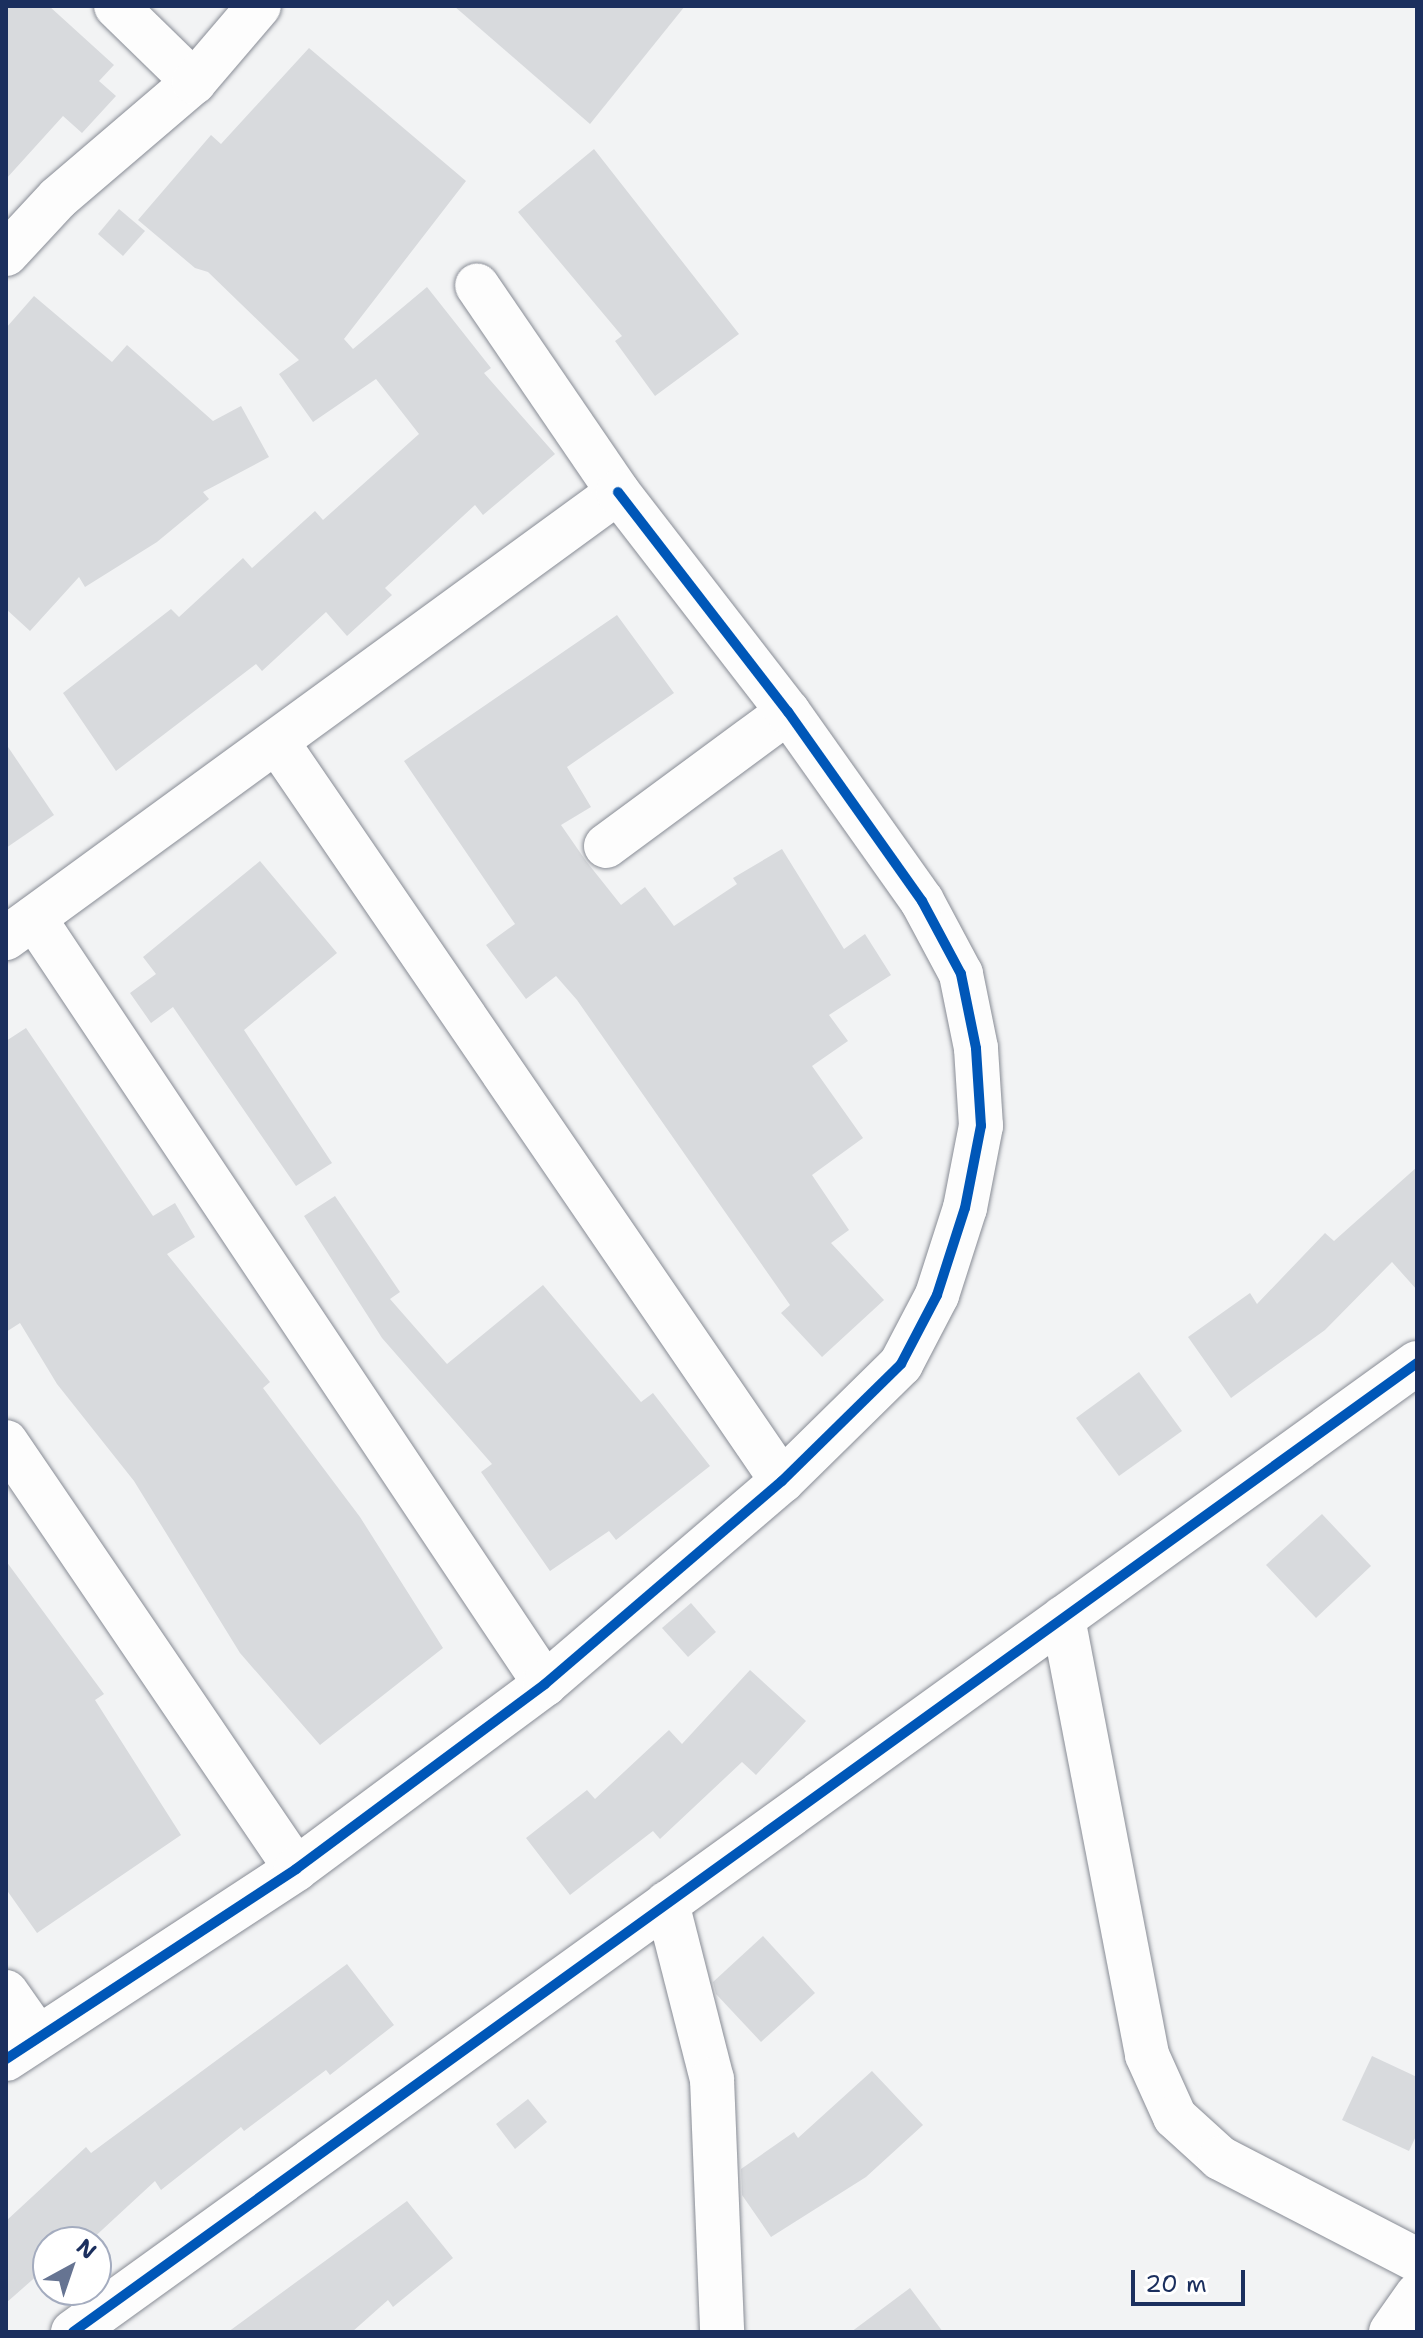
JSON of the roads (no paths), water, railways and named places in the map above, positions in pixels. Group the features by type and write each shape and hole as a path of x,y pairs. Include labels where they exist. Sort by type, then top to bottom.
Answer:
{"street":[{"path":"116,6 194,82"},
{"path":"6,254 58,198 194,82 259,6"},
{"path":"6,1992 22,2047 296,1869 545,1684 782,1481 901,1364 937,1295 965,1208 981,1126 976,1048 961,974 922,901 788,712 618,492 477,285"},
{"path":"545,1684 20,928 618,492"},
{"path":"606,846 788,712"},
{"path":"277,742 782,1481"},
{"path":"73,2332 1417,1363"},
{"path":"6,1442 296,1869"},
{"path":"1063,1618 1147,2055 1175,2117 1220,2158 1417,2260"},
{"path":"667,1903 712,2079 722,2332"},
{"path":"1391,2332 1417,2295"}]}
